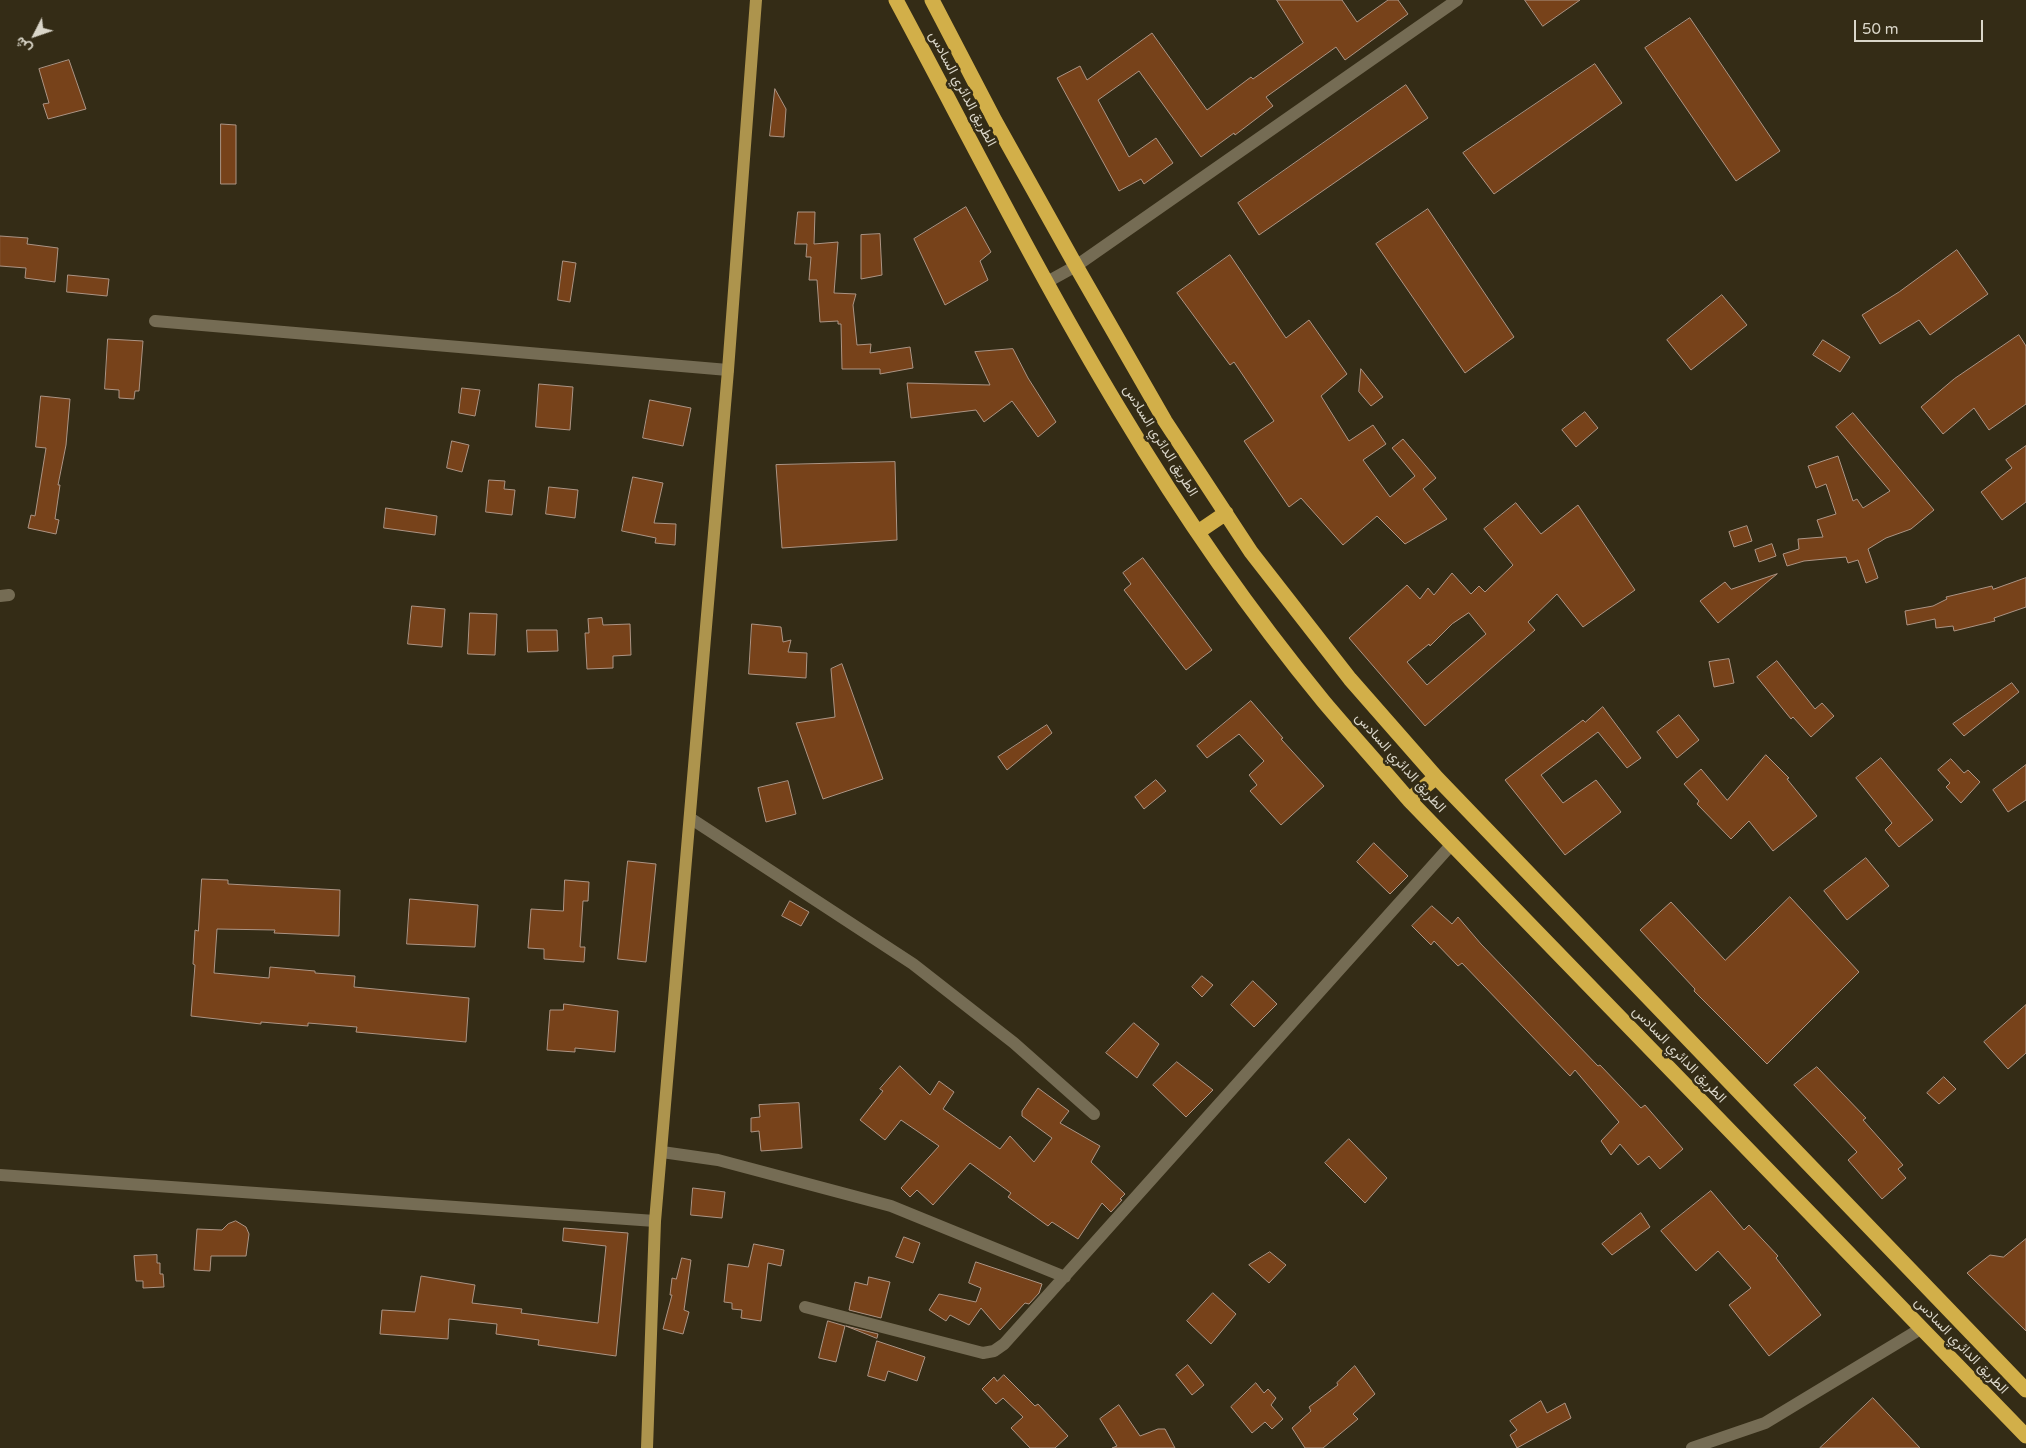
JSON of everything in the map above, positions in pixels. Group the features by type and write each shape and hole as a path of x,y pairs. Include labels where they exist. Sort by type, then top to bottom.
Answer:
{"highway":[{"name":"الطريق الدائري السادس","path":"896,0 1047,282 1121,413 1198,532 1279,645 1324,702 1409,800 2026,1436"},
{"name":"الطريق الدائري السادس","path":"932,0 1000,129 1165,421 1251,552 1350,679 1436,777 2026,1390"},
{"path":"1198,532 1226,513"},
{"path":"1409,800 1436,777"}],"main road":[{"path":"647,1448 655,1221 728,370 756,0"}],"street":[{"path":"1047,282 1076,266 1457,0"},
{"path":"155,320 728,370"},
{"path":"690,818 913,964 1014,1043 1094,1114"},
{"path":"805,1307 983,1353 994,1351 1004,1344 1452,844"},
{"path":"662,1152 718,1160 890,1206 1065,1277"},
{"path":"0,1175 655,1221"},
{"path":"1692,1448 1765,1423 1922,1328"}],"building":[{"path":"1277,0 1342,0 1357,22 1388,0 1398,0 1408,14 1345,60 1336,47 1266,97 1273,106 1235,135 1234,133 1201,157 1139,71 1098,100 1129,157 1156,138 1173,163 1144,184 1141,179 1119,191 1057,78 1080,66 1087,80 1152,33 1207,110 1251,77 1253,79 1303,43"},
{"path":"1525,0 1580,0 1543,26"},
{"path":"1690,18 1780,151 1736,181 1645,48"},
{"path":"69,60 86,109 48,119 43,104 49,103 39,69"},
{"path":"1595,64 1622,103 1494,194 1463,153"},
{"path":"1406,85 1428,118 1259,235 1238,203"},
{"path":"775,89 786,109 784,137 770,136"},
{"path":"221,124 236,125 236,184 221,184"},
{"path":"966,207 991,252 980,261 988,280 945,305 914,239"},
{"path":"1428,209 1514,337 1465,373 1376,244"},
{"path":"798,212 815,212 814,244 838,242 834,293 856,294 853,305 857,345 871,344 870,353 910,347 913,368 880,374 880,369 842,369 841,324 838,324 838,321 820,322 817,280 809,280 811,257 806,257 807,244 795,244"},
{"path":"880,234 882,275 861,279 861,235"},
{"path":"0,236 28,238 27,244 58,248 55,282 25,278 26,268 0,266"},
{"path":"1957,250 1988,294 1930,335 1919,320 1880,344 1862,315 1899,292"},
{"path":"1230,255 1286,338 1309,320 1347,374 1321,396 1349,441 1373,425 1386,444 1363,460 1390,497 1415,476 1392,448 1403,439 1436,478 1423,489 1447,519 1405,544 1377,516 1343,545 1301,498 1289,507 1244,441 1274,421 1234,362 1230,365 1177,293"},
{"path":"563,261 576,263 570,302 558,300"},
{"path":"68,275 109,279 107,296 67,292"},
{"path":"1722,295 1747,325 1691,370 1667,340"},
{"path":"2019,335 2026,346 2026,404 1989,430 1974,408 1943,434 1921,407 1954,379"},
{"path":"108,339 143,341 139,391 135,391 134,399 119,398 119,390 105,389"},
{"path":"1823,340 1850,357 1840,372 1813,355"},
{"path":"1013,349 1028,378 1056,422 1038,437 1012,401 984,422 976,410 911,418 907,383 990,385 975,352"},
{"path":"1361,369 1383,397 1371,406 1359,392"},
{"path":"539,384 573,387 570,430 536,427"},
{"path":"462,388 480,390 475,416 459,413"},
{"path":"41,396 70,399 66,445 58,485 60,485 55,519 59,520 56,534 28,528 31,515 35,516 46,448 36,447"},
{"path":"650,400 691,408 683,446 643,438"},
{"path":"1585,412 1598,428 1576,447 1562,430"},
{"path":"1853,413 1934,510 1911,529 1886,538 1868,549 1878,578 1866,583 1858,560 1848,563 1846,557 1804,561 1787,566 1783,554 1799,549 1798,539 1823,537 1817,520 1836,514 1826,484 1816,488 1808,466 1838,456 1853,501 1857,499 1863,508 1890,491 1836,427"},
{"path":"452,441 469,445 462,472 447,468"},
{"path":"2026,446 2026,502 2002,520 1981,492 2012,468 2006,460"},
{"path":"895,462 897,540 782,548 776,465"},
{"path":"633,477 663,483 654,523 676,524 675,545 655,543 656,538 622,531"},
{"path":"489,480 505,481 504,489 515,490 512,515 486,512"},
{"path":"549,487 578,490 575,518 546,514"},
{"path":"1516,503 1541,534 1578,505 1635,590 1583,627 1557,594 1528,622 1535,630 1425,726 1349,638 1407,585 1420,599 1428,588 1434,595 1452,573 1471,594 1479,586 1485,592 1513,565 1484,529","holes":["1469,613 1486,634 1427,685 1407,662 1429,644 1430,646 1452,624"]},
{"path":"386,508 437,516 435,535 384,528"},
{"path":"1747,526 1752,541 1734,547 1729,532"},
{"path":"1772,544 1776,556 1759,562 1755,550"},
{"path":"1143,558 1212,650 1186,670 1124,590 1131,584 1123,573"},
{"path":"1777,574 1718,623 1700,601 1725,582 1731,589"},
{"path":"2026,578 2026,607 1994,618 1995,621 1954,631 1953,626 1936,628 1935,619 1907,625 1905,611 1933,606 1947,599 1946,597 1992,586 1993,589"},
{"path":"412,606 445,609 442,647 408,644"},
{"path":"470,613 497,614 495,655 468,654"},
{"path":"602,618 603,625 630,624 631,655 613,656 613,668 587,669 585,633 589,633 588,619"},
{"path":"752,624 781,627 783,642 791,640 788,652 807,653 806,678 749,674"},
{"path":"527,630 557,630 558,651 528,652"},
{"path":"1729,659 1734,683 1714,687 1709,662"},
{"path":"1777,661 1815,709 1822,703 1834,716 1811,737 1793,717 1791,719 1757,677"},
{"path":"842,664 883,779 823,799 796,723 835,717 831,669"},
{"path":"2012,683 2019,692 1964,736 1953,724"},
{"path":"1251,701 1283,738 1281,739 1324,786 1281,825 1250,791 1257,785 1249,775 1264,761 1239,734 1207,758 1197,746"},
{"path":"1603,707 1641,758 1627,768 1598,732 1541,775 1563,803 1596,780 1621,812 1565,855 1505,780 1583,720 1585,722"},
{"path":"1679,715 1699,740 1677,758 1657,732"},
{"path":"1047,725 1052,733 1007,770 998,757"},
{"path":"1766,755 1789,778 1787,779 1817,816 1773,851 1749,821 1731,839 1697,804 1699,801 1684,784 1701,769 1727,800"},
{"path":"1881,758 1933,820 1899,847 1885,830 1892,823 1856,778"},
{"path":"1951,759 1964,773 1968,770 1980,782 1961,803 1946,787 1950,783 1938,770"},
{"path":"2026,765 2026,800 2008,812 1993,790"},
{"path":"1156,780 1166,791 1144,809 1135,797"},
{"path":"788,781 796,814 766,822 758,788"},
{"path":"1374,843 1408,876 1390,894 1357,862"},
{"path":"1866,858 1889,886 1847,920 1824,891"},
{"path":"628,861 656,864 646,962 618,959"},
{"path":"202,879 228,880 228,884 340,890 339,936 274,933 275,930 217,929 214,973 269,978 270,967 315,971 315,973 355,976 354,987 469,998 466,1042 356,1032 357,1027 308,1023 308,1026 261,1022 261,1024 191,1016 195,965 193,964 195,930 198,931"},
{"path":"565,880 589,882 588,901 583,901 580,947 585,947 584,962 544,959 544,949 528,948 531,909 563,911"},
{"path":"1790,897 1859,972 1767,1064 1694,991 1695,989 1640,930 1671,902 1725,960"},
{"path":"410,899 478,905 475,947 407,944"},
{"path":"790,901 809,912 801,926 782,916"},
{"path":"1432,906 1452,924 1458,917 1481,944 1598,1066 1600,1065 1641,1108 1645,1105 1683,1149 1660,1169 1649,1156 1638,1165 1620,1144 1611,1155 1601,1141 1619,1122 1575,1070 1570,1076 1462,963 1458,966 1434,941 1431,945 1412,926"},
{"path":"1202,976 1213,985 1202,997 1192,987"},
{"path":"1253,981 1277,1004 1254,1027 1231,1005"},
{"path":"564,1004 618,1011 615,1052 575,1048 575,1052 547,1050 550,1010 563,1010"},
{"path":"2026,1005 2026,1053 2008,1069 1984,1042"},
{"path":"1134,1023 1159,1044 1137,1078 1106,1053"},
{"path":"1177,1062 1213,1090 1186,1117 1153,1085"},
{"path":"900,1066 930,1095 939,1081 954,1092 943,1109 1000,1149 1010,1136 1034,1162 1052,1138 1022,1116 1022,1111 1038,1088 1069,1111 1060,1123 1100,1146 1091,1162 1125,1194 1120,1199 1122,1200 1111,1212 1102,1203 1078,1239 1052,1222 1048,1226 1008,1197 1011,1193 970,1163 933,1205 917,1190 910,1197 901,1188 939,1146 901,1120 885,1140 860,1120 883,1091 880,1089"},
{"path":"1817,1067 1866,1118 1863,1120 1903,1165 1898,1169 1906,1178 1882,1199 1848,1160 1857,1152 1794,1085"},
{"path":"1944,1077 1956,1089 1939,1104 1927,1093"},
{"path":"799,1103 802,1148 761,1151 759,1131 751,1132 751,1118 760,1117 759,1105"},
{"path":"1349,1139 1387,1178 1365,1203 1325,1163"},
{"path":"693,1188 725,1192 722,1218 691,1215"},
{"path":"1711,1191 1744,1230 1749,1225 1778,1256 1776,1258 1821,1315 1769,1356 1729,1305 1751,1288 1718,1251 1696,1271 1661,1231"},
{"path":"1641,1213 1650,1227 1612,1255 1602,1244"},
{"path":"236,1221 246,1227 249,1234 246,1256 211,1256 210,1271 194,1270 197,1229 222,1230 228,1224"},
{"path":"564,1228 628,1233 616,1356 538,1345 539,1340 496,1334 497,1324 449,1319 448,1339 380,1334 382,1310 415,1312 421,1276 475,1285 472,1303 522,1309 521,1313 598,1323 606,1246 563,1241"},
{"path":"904,1237 920,1243 913,1263 896,1257"},
{"path":"2026,1239 2026,1331 1967,1273 1990,1255 2003,1257"},
{"path":"754,1244 784,1250 781,1266 768,1263 761,1321 741,1318 742,1310 732,1309 732,1303 724,1302 728,1264 748,1267"},
{"path":"1270,1252 1286,1265 1269,1283 1249,1265"},
{"path":"157,1255 157,1263 160,1263 160,1274 163,1274 164,1287 143,1288 143,1281 136,1281 134,1256"},
{"path":"682,1258 691,1260 684,1310 689,1312 683,1334 663,1329 672,1295 670,1295 672,1278 676,1279"},
{"path":"976,1262 1042,1284 1039,1293 1029,1304 1025,1303 1000,1330 981,1308 969,1325 950,1315 946,1321 929,1310 939,1294 976,1302 981,1288 969,1283"},
{"path":"869,1277 890,1282 881,1318 849,1310 855,1282 867,1285"},
{"path":"1213,1293 1236,1314 1211,1344 1187,1321"},
{"path":"828,1321 845,1326 836,1362 819,1358"},
{"path":"846,1326 878,1334 877,1338"},
{"path":"877,1341 925,1357 917,1381 888,1371 885,1381 868,1376"},
{"path":"1188,1365 1204,1385 1192,1395 1176,1375"},
{"path":"1355,1366 1375,1394 1353,1414 1358,1419 1323,1448 1305,1448 1292,1428 1311,1411 1309,1407 1338,1385 1337,1383"},
{"path":"1004,1375 1035,1406 1038,1404 1068,1436 1055,1448 1030,1448 1011,1428 1023,1417 1003,1398 996,1404 982,1389 994,1377 997,1381"},
{"path":"1256,1383 1264,1393 1268,1389 1276,1398 1271,1405 1283,1419 1272,1429 1265,1422 1252,1433 1231,1407"},
{"path":"1873,1398 1920,1448 1820,1448"},
{"path":"1541,1401 1547,1413 1565,1403 1571,1418 1517,1448 1510,1435 1517,1430 1510,1421"},
{"path":"1119,1405 1140,1436 1158,1429 1165,1429 1175,1448 1112,1448 1117,1446 1100,1419"}]}
